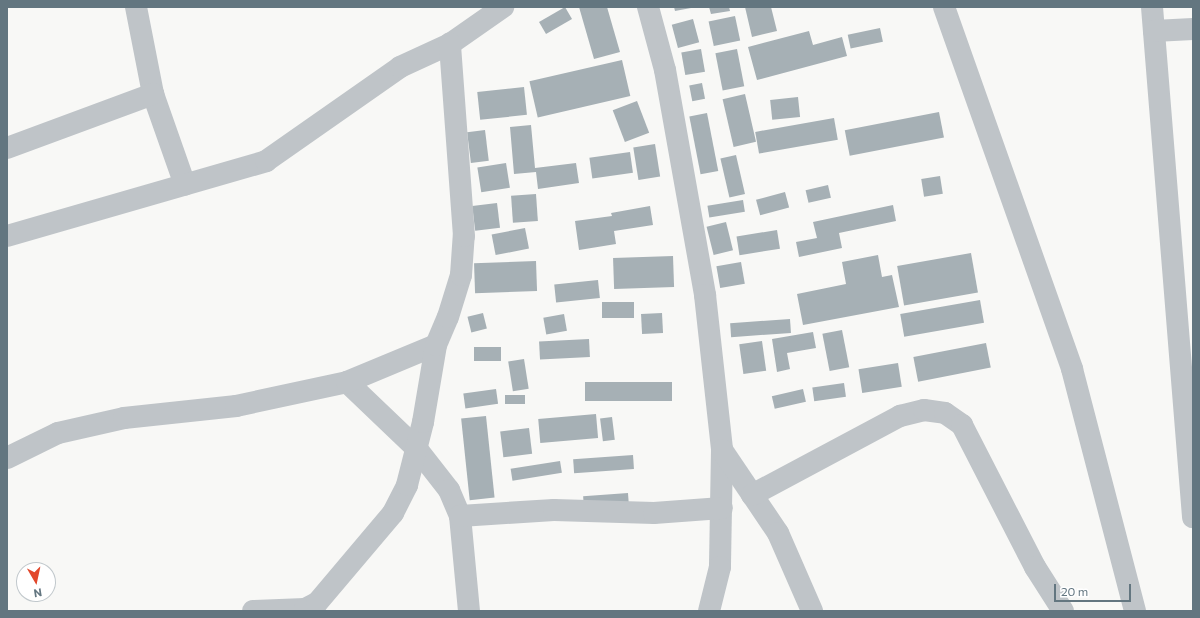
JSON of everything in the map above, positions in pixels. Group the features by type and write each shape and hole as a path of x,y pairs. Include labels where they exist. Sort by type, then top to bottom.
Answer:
{"street":[{"path":"136,7 153,94 185,185"},
{"path":"7,236 266,161 400,67 450,44 503,7"},
{"path":"648,7 665,70 705,295 722,450 720,567 709,611"},
{"path":"944,7 1072,368 1136,611"},
{"path":"1152,7 1193,515"},
{"path":"1154,31 1193,29"},
{"path":"253,611 305,609 318,603 393,513 407,485 417,449 436,345 448,317 461,276 464,236 450,44"},
{"path":"7,148 153,94"},
{"path":"7,458 58,433 124,418 236,406 347,382 436,345"},
{"path":"347,382 417,449 450,490 460,516 469,611"},
{"path":"752,495 900,416 924,410 944,413 962,425 1035,567 1063,611"},
{"path":"722,450 778,533 812,611"},
{"path":"460,516 554,510 654,513 722,508"}],"building":[{"path":"565,7 572,19 546,34 539,22"},
{"path":"579,7 607,7 620,52 594,59"},
{"path":"674,7 691,7 691,8 675,11"},
{"path":"709,7 729,7 730,11 711,14"},
{"path":"745,7 771,7 777,31 752,37"},
{"path":"735,16 740,40 714,46 709,22"},
{"path":"693,19 699,42 678,48 672,25"},
{"path":"880,28 883,42 851,49 848,35"},
{"path":"809,31 813,45 842,37 847,56 757,80 748,47"},
{"path":"701,49 705,72 685,75 681,52"},
{"path":"737,49 744,86 723,90 715,53"},
{"path":"622,60 630,96 538,117 529,81"},
{"path":"702,83 705,99 692,101 689,85"},
{"path":"524,87 527,115 480,120 477,92"},
{"path":"745,94 756,142 734,147 723,99"},
{"path":"798,97 800,117 772,120 770,100"},
{"path":"637,101 649,133 625,142 613,110"},
{"path":"939,112 944,138 850,156 845,130"},
{"path":"707,113 718,171 701,174 689,116"},
{"path":"834,118 838,140 759,154 755,132"},
{"path":"531,125 535,168 576,163 579,183 538,189 536,172 514,174 510,127"},
{"path":"485,130 489,161 471,163 467,132"},
{"path":"655,144 660,177 638,180 633,147"},
{"path":"630,152 633,173 592,179 589,158"},
{"path":"736,155 745,194 729,198 720,159"},
{"path":"506,163 510,188 481,192 477,168"},
{"path":"940,176 943,194 924,197 921,179"},
{"path":"828,185 831,198 809,203 806,190"},
{"path":"785,192 789,207 760,215 756,200"},
{"path":"536,194 538,221 513,223 511,196"},
{"path":"743,200 745,212 709,217 707,206"},
{"path":"497,203 500,228 475,231 472,206"},
{"path":"893,205 896,221 839,233 842,248 799,257 796,242 817,238 813,222"},
{"path":"650,206 653,225 614,231 616,244 579,250 575,221 612,216 611,213"},
{"path":"726,222 733,250 714,255 707,227"},
{"path":"525,228 529,249 496,255 492,234"},
{"path":"777,230 780,249 739,255 737,236"},
{"path":"971,253 978,292 904,305 897,266"},
{"path":"878,255 882,277 892,275 899,307 803,325 797,294 846,284 842,262"},
{"path":"673,256 674,287 614,289 613,258"},
{"path":"536,261 537,291 475,293 474,263"},
{"path":"741,262 745,284 720,288 716,266"},
{"path":"598,280 600,298 556,303 554,285"},
{"path":"980,300 984,323 904,337 900,314"},
{"path":"602,302 634,302 634,318 602,318"},
{"path":"483,313 487,329 471,332 467,317"},
{"path":"662,313 663,333 642,334 641,314"},
{"path":"564,314 567,331 546,334 543,318"},
{"path":"790,319 791,333 731,337 730,323"},
{"path":"842,330 849,367 830,371 822,334"},
{"path":"813,332 816,348 787,353 790,369 777,372 772,339"},
{"path":"589,339 590,357 540,360 539,342"},
{"path":"762,341 766,371 743,374 739,344"},
{"path":"986,343 991,368 918,382 913,357"},
{"path":"474,347 501,347 501,361 474,361"},
{"path":"524,359 529,389 513,391 508,362"},
{"path":"898,363 902,387 862,393 858,369"},
{"path":"585,382 672,382 672,401 585,401"},
{"path":"844,383 846,397 814,401 812,387"},
{"path":"496,389 498,404 465,408 463,394"},
{"path":"803,389 806,402 775,409 772,396"},
{"path":"505,395 525,395 525,404 505,404"},
{"path":"596,414 598,438 540,443 538,419"},
{"path":"486,416 495,498 470,500 461,419"},
{"path":"612,417 615,440 603,441 600,418"},
{"path":"529,428 532,454 503,457 500,432"},
{"path":"633,455 634,469 574,473 573,459"},
{"path":"560,461 562,473 512,481 511,469"},
{"path":"628,493 629,507 584,510 583,496"}]}
